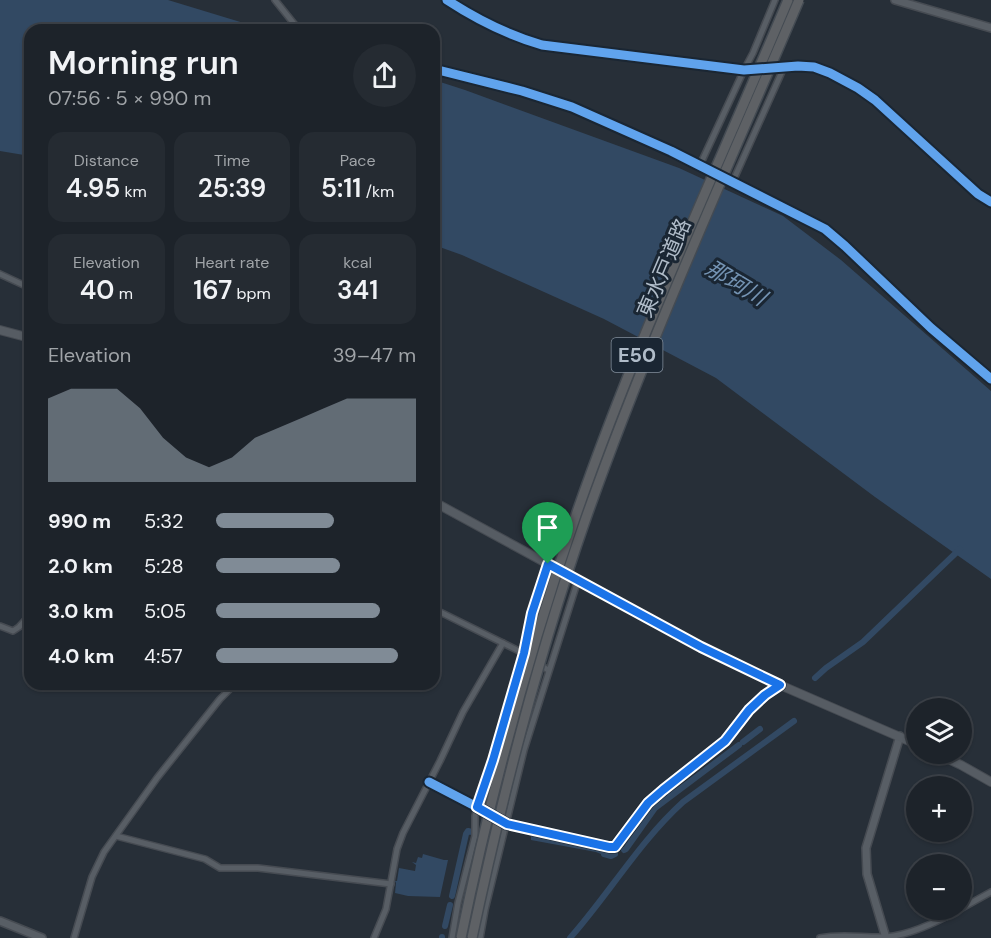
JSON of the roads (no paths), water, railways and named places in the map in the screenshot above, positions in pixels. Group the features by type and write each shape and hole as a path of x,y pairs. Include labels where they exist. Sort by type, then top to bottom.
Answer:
{"highway":[{"name":"東水戸道路","path":"461,938 509,735 574,519 652,316 788,0"},
{"name":"東水戸道路","path":"472,938 519,738 561,593 585,521 658,329 799,0"}],"main road":[{"path":"0,330 24,336"},
{"path":"440,505 701,647 780,685 906,739"},
{"path":"960,764 991,782"}],"street":[{"path":"274,0 294,24"},
{"path":"447,0 465,12 517,37 542,45 744,69 814,67 858,88 875,100 978,194 991,202"},
{"path":"700,165 753,53 775,0"},
{"path":"894,0 991,28"},
{"path":"733,181 784,67"},
{"path":"440,70 522,91 572,107 700,165 825,229 931,328 991,380"},
{"path":"0,274 24,285"},
{"path":"452,938 458,903 476,836 477,807 493,760 524,653 532,613 548,564"},
{"path":"480,938 524,750 578,580"},
{"path":"440,612 524,653 548,670"},
{"path":"0,626 13,631 24,622"},
{"path":"374,938 386,909 400,841 463,712 503,643"},
{"path":"429,782 507,824 615,847 648,803 725,741 749,710 780,685"},
{"path":"74,938 98,862 157,778 229,690"},
{"path":"886,937 867,874 866,848 900,736"},
{"path":"116,836 205,859 220,868 258,868 391,884"},
{"path":"972,903 991,892"},
{"path":"820,938 831,936 886,937 904,934 939,920"},
{"path":"0,921 42,938"}],"water":[{"path":"0,0 168,0 247,24 24,24 24,155 0,151"},
{"name":"那珂川","path":"440,82 679,168 783,216 841,260 991,391 991,579 875,497 716,378 604,319 440,247"},
{"path":"531,836 596,849 611,854 611,858 596,852 531,840"},
{"path":"423,854 448,860 440,897 408,896 395,893 395,881 397,881 399,868 415,871 416,865 412,862 416,863 418,857 422,858"}],"waterway":[{"path":"815,678 863,642 960,549"},
{"path":"570,938 652,834 683,802 794,721"},
{"path":"743,742 760,729"},
{"path":"624,850 655,808 739,745"},
{"path":"452,896 466,834 468,831 472,832"},
{"path":"604,854 611,856 615,854"},
{"path":"445,926 450,905"}]}
